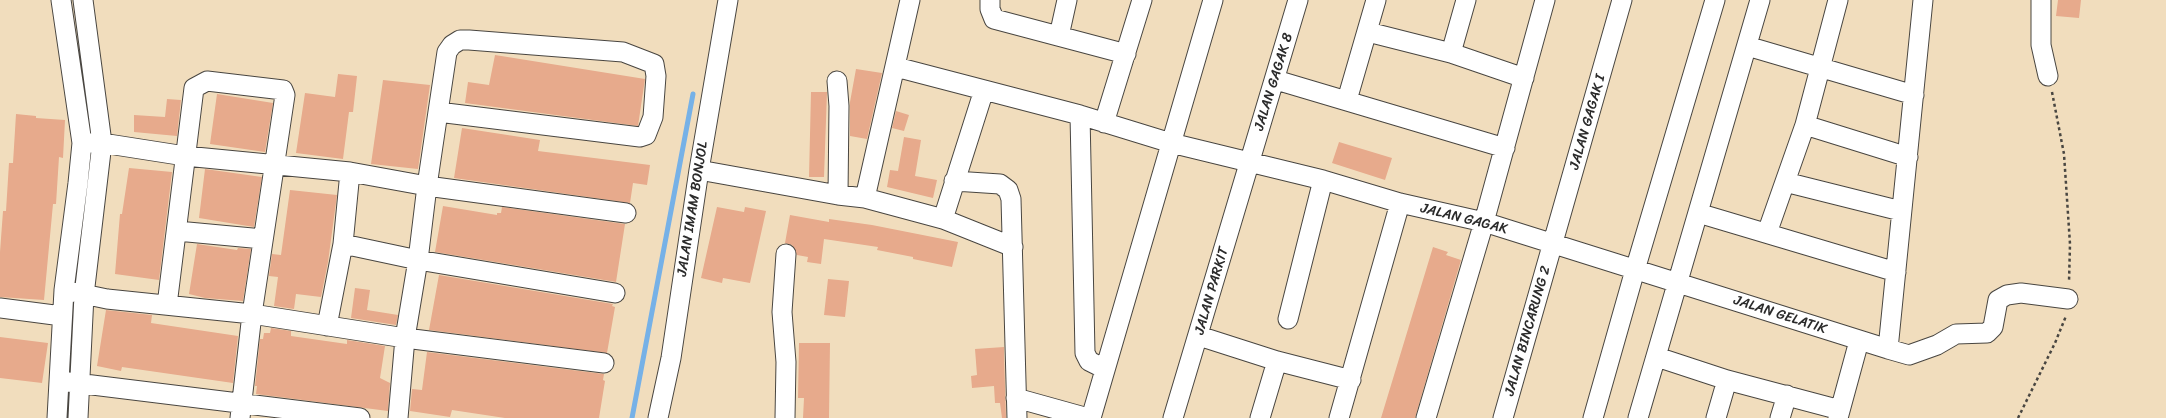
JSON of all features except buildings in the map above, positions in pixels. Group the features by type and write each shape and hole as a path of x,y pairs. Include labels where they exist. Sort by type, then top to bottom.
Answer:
{"street":[{"path":"58,418 64,290 82,143 61,0"},
{"path":"78,418 84,295 102,143 83,0"},
{"name":"JALAN IMAM BONJOL","path":"658,418 671,358 699,170 728,0"},
{"path":"865,198 910,0"},
{"path":"990,0 990,9 994,19 1126,54"},
{"path":"1059,36 1067,0"},
{"path":"1104,123 1142,0"},
{"path":"1016,398 1089,418 1105,370 1213,0"},
{"name":"JALAN GAGAK 8","path":"1249,163 1276,80 1298,0"},
{"path":"1347,100 1368,32 1376,0"},
{"path":"1451,53 1466,0"},
{"path":"1426,418 1484,222 1545,0"},
{"name":"JALAN GAGAK I","path":"1554,244 1622,0"},
{"path":"1593,418 1635,270 1716,0"},
{"path":"1638,418 1760,0"},
{"path":"1767,232 1805,125 1818,68 1838,0"},
{"path":"1886,348 1896,272 1923,0"},
{"path":"2041,0 2041,46 2048,76"},
{"path":"1368,32 1451,53 1524,78"},
{"path":"67,42 89,39"},
{"path":"398,418 405,338 418,260 427,186 438,112 447,52 452,45 460,40 623,52 654,64 656,76 653,117 646,135 640,137 438,112"},
{"path":"1747,46 1914,95"},
{"name":"JALAN GAGAK","path":"896,67 1080,115 1171,143 1323,180 1400,203 1484,222 1635,270 1677,281"},
{"path":"1276,80 1504,148"},
{"path":"167,306 192,93 196,86 207,81 281,88 285,95 252,314 241,410"},
{"path":"837,81 839,106 838,195"},
{"path":"943,219 984,90"},
{"path":"1080,115 1085,353 1089,361 1105,370"},
{"path":"1805,125 1908,157"},
{"path":"82,143 102,143 185,156 275,166 350,172 427,186 626,213"},
{"name":"JALAN PARKIT","path":"1174,418 1249,163"},
{"path":"699,170 838,195 865,198 943,219 1013,247"},
{"path":"327,326 343,244 350,172"},
{"path":"1288,319 1323,180"},
{"path":"954,182 1000,184 1008,190 1011,199 1017,418"},
{"path":"1785,182 1902,211"},
{"path":"1339,418 1400,203"},
{"path":"1698,213 1767,232 1896,272"},
{"path":"177,231 263,240"},
{"path":"343,244 418,260 615,294"},
{"name":"JALAN BINCARUNG 2","path":"1503,418 1554,244"},
{"path":"785,418 786,362 782,312 786,254"},
{"name":"JALAN GELATIK","path":"1677,281 1859,341 1909,355 1937,345 1956,334 1987,333 1993,327 1998,300 2007,295 2021,293 2068,299"},
{"path":"64,290 84,295 167,306 252,314 405,338 604,363"},
{"path":"0,308 62,316"},
{"path":"1199,336 1277,361 1351,380"},
{"path":"1656,357 1727,380 1787,395 1839,414 1859,341"},
{"path":"1260,418 1277,361"},
{"path":"1716,418 1727,380"},
{"path":"59,381 80,383 241,410 360,418"},
{"path":"1780,418 1787,395"}],"path":[{"path":"2018,418 2055,343 2066,317 2068,299 2070,244 2064,154 2060,123 2048,76"}],"waterway":[{"path":"632,418 693,94"}]}
